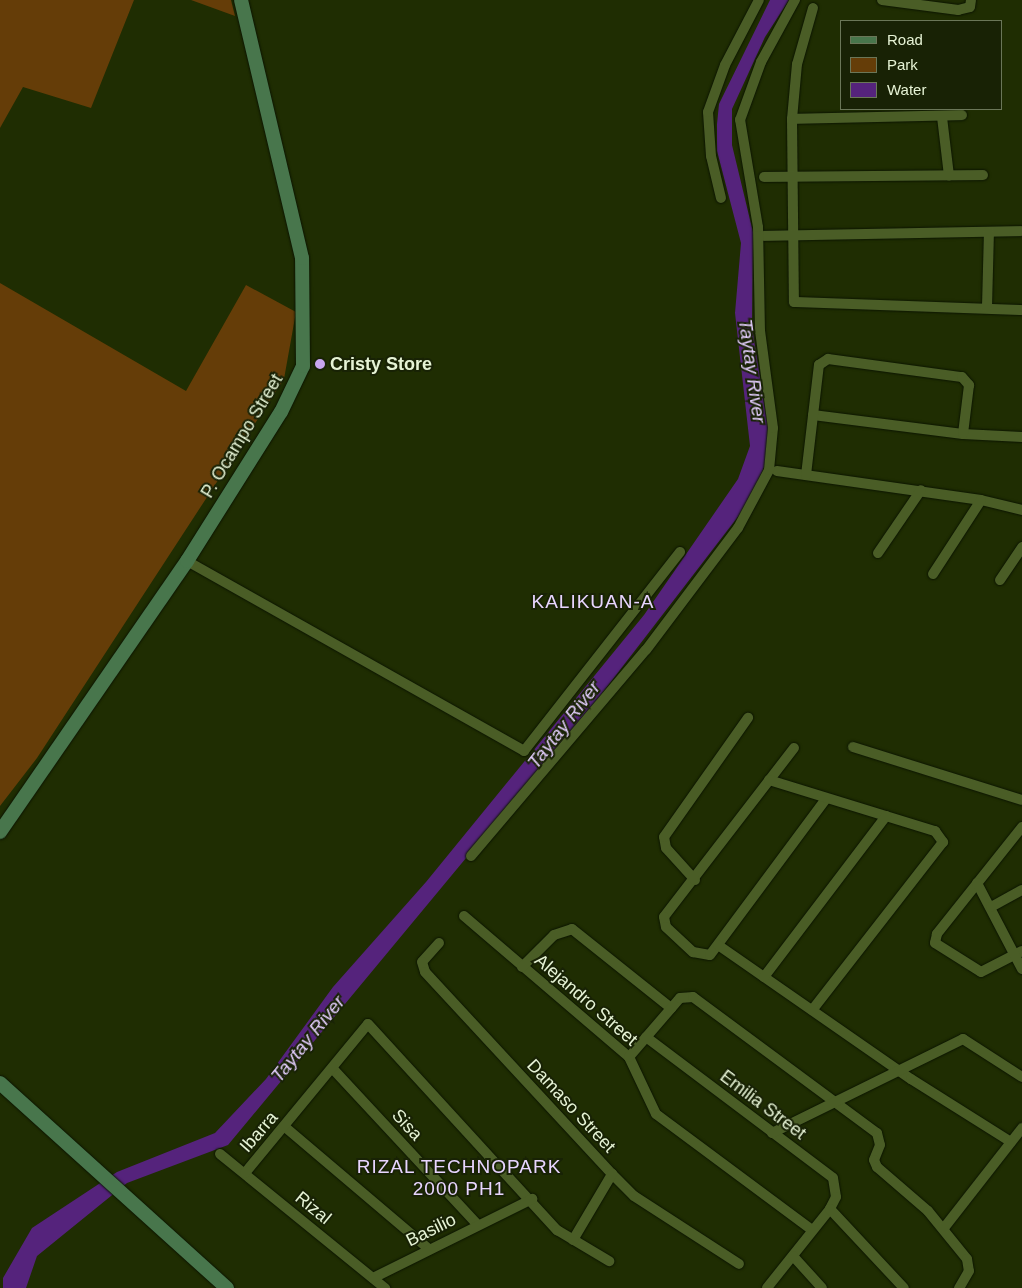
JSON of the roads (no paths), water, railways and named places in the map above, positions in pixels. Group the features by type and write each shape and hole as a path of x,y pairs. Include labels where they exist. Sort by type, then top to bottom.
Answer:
{"street":[{"name":"P. Ocampo Street","path":"0,832 187,561 295,387 306,339 302,258 241,0"},
{"path":"721,198 708,112 725,65 759,0"},
{"path":"472,856 646,650 738,528 769,470 773,428 760,331 758,227 740,120 758,70 795,0"},
{"path":"882,0 937,10 971,4"},
{"path":"813,8 797,64 792,120 794,302 987,307 1022,310"},
{"path":"792,120 962,115"},
{"path":"942,117 949,176"},
{"path":"764,177 983,176"},
{"path":"764,236 1021,231"},
{"path":"987,307 989,232"},
{"path":"806,475 819,365 828,359 962,377 969,385 963,434"},
{"path":"813,415 963,434 1022,437"},
{"path":"777,471 921,490 981,500 1022,510"},
{"path":"878,553 921,490"},
{"path":"932,574 981,500"},
{"path":"1000,580 1022,547"},
{"path":"187,561 524,752 680,552"},
{"path":"695,880 666,848 664,837 748,718"},
{"path":"854,747 1022,800"},
{"path":"794,748 663,923 701,956 718,945 826,799"},
{"path":"769,780 935,832 943,842 812,1010"},
{"path":"764,977 886,816"},
{"path":"1018,953 981,972 935,943 937,934 1022,827"},
{"path":"978,883 1018,953 1022,969"},
{"path":"991,906 1022,890"},
{"name":"Alejandro Street","path":"464,916 629,1057 656,1114 812,1230"},
{"path":"522,967 554,935 572,929 671,1008"},
{"name":"Damaso Street","path":"440,943 422,962 425,972 612,1174 634,1196 739,1264"},
{"path":"718,945 899,1071 1011,1142"},
{"path":"629,1057 671,1008 685,995 693,997 877,1132 880,1145 874,1160 877,1167 944,1228 967,1259 969,1271 959,1288"},
{"name":"Ibarra","path":"245,1173 333,1069 362,1026 374,1026 532,1200"},
{"name":"Emilia Street","path":"646,1037 833,1178 836,1197 830,1209"},
{"path":"772,1133 963,1039 1022,1077"},
{"name":"Sisa","path":"333,1069 478,1225"},
{"path":"0,1083 98,1169 227,1288"},
{"path":"285,1127 429,1249"},
{"path":"944,1228 1022,1128"},
{"name":"Rizal","path":"220,1154 385,1288"},
{"path":"573,1240 612,1174"},
{"path":"532,1200 557,1230 609,1261"},
{"name":"Basilio","path":"373,1278 532,1200"},
{"path":"767,1288 830,1209 904,1288"},
{"path":"793,1256 822,1288"}],"water":[{"name":"Taytay River","path":"770,0 789,0 765,37 732,109 732,145 753,232 752,327 768,428 766,463 747,505 593,705 228,1145 127,1183 37,1256 26,1288 3,1288 3,1278 32,1228 117,1172 215,1133 266,1079 333,987 426,882 644,615 738,479 750,446 735,313 741,243 717,151 717,124 719,104"}],"place":[{"name":"Cristy Store","path":"320,364"}],"district":[{"name":"KALIKUAN-A","path":"593,602"},
{"name":"RIZAL TECHNOPARK 2000 PH1","path":"459,1178"}]}
